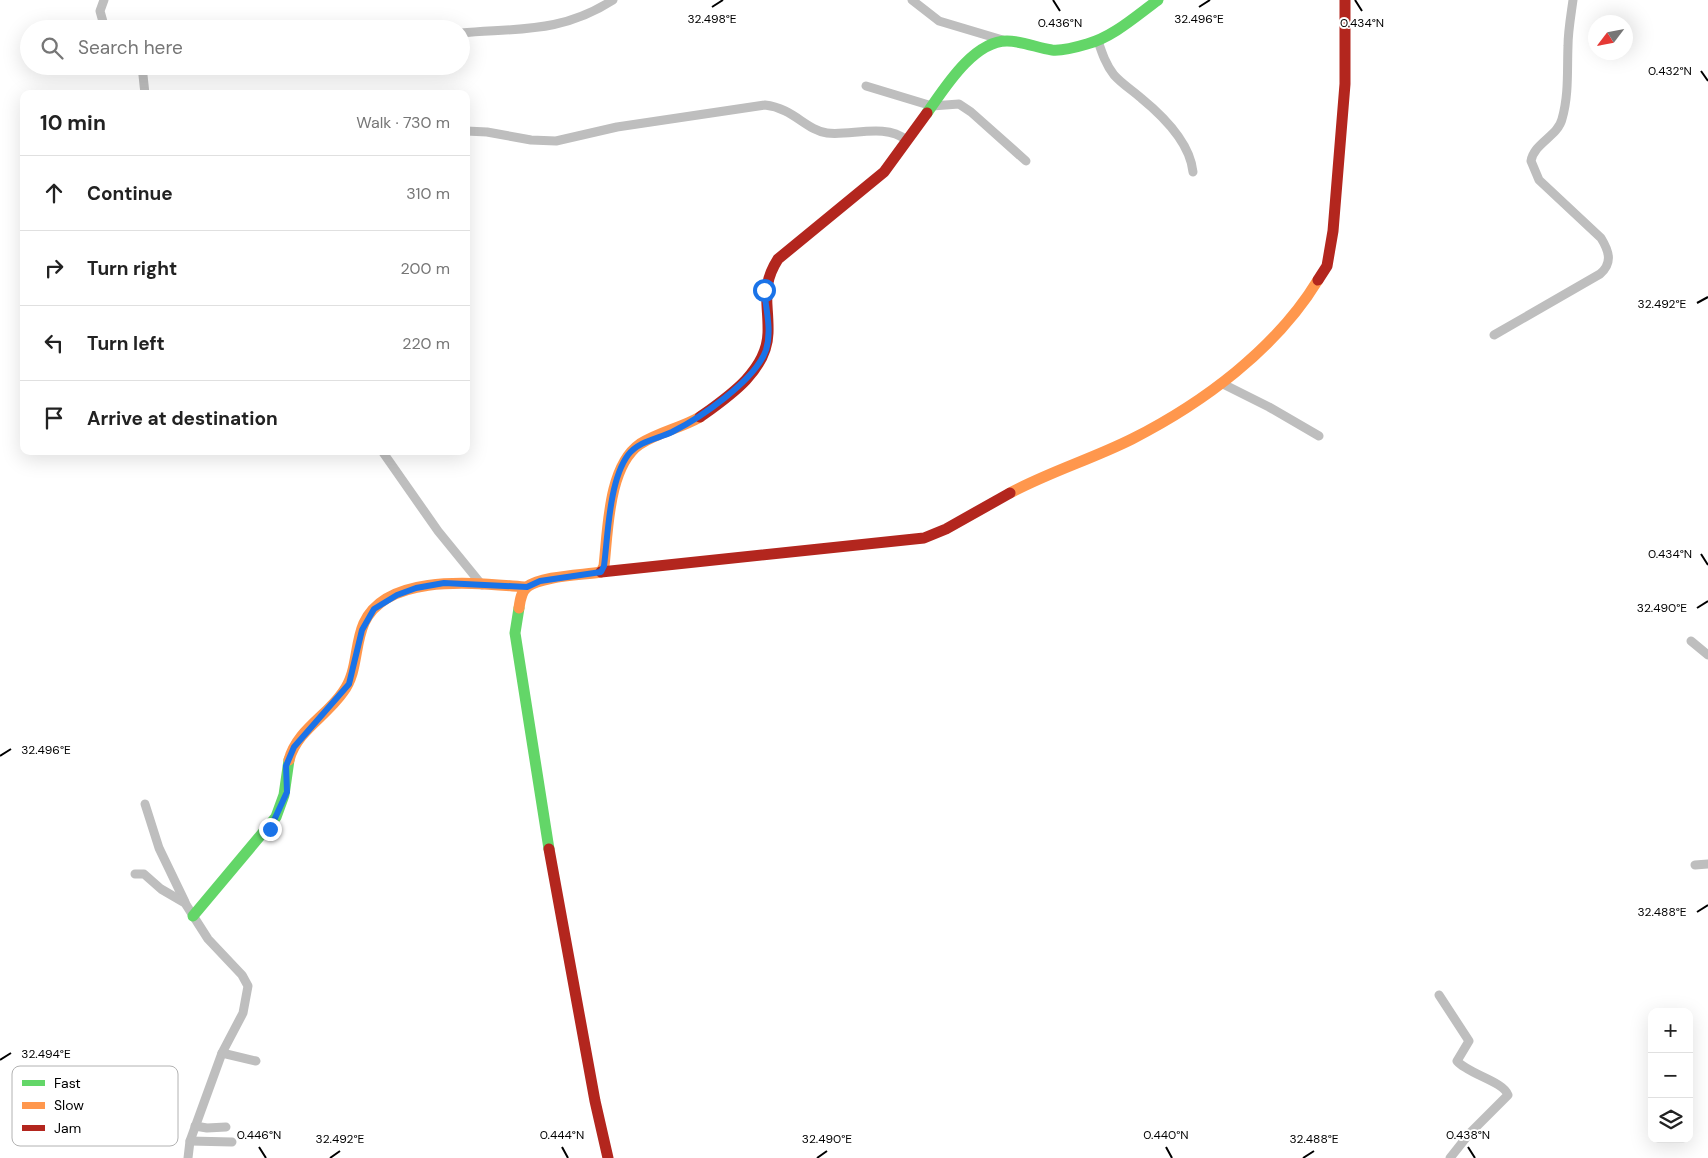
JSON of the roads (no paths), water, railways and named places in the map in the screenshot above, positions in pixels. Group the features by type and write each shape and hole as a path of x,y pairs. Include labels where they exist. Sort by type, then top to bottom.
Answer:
{"street":[{"path":"102,20 100,11 104,0"},
{"path":"470,31 554,26 588,15 613,0"},
{"path":"912,0 939,21 1007,41 1054,50 1078,47 1098,41 1135,18 1158,0"},
{"path":"193,916 251,848 270,829 287,792 286,766 294,747 349,684 362,630 374,609 397,595 416,588 444,583 527,587 540,581 601,572 924,538 946,529 1027,484 1152,428 1221,384 1271,340 1309,295 1327,266 1334,231 1345,84 1345,0"},
{"path":"1494,335 1600,274 1608,262 1607,250 1601,238 1539,180 1531,161 1537,150 1556,130 1562,120 1569,75 1568,47 1573,0"},
{"path":"601,572 604,566 616,486 629,454 645,442 692,421 744,381 766,351 768,324 764,290 770,268 778,259 884,172 954,74 971,58 994,44 1007,41"},
{"path":"1098,41 1106,64 1114,75 1152,107 1176,135 1192,160 1193,172"},
{"path":"143,75 145,90"},
{"path":"866,86 932,106 952,103 965,107 1026,161"},
{"path":"470,131 487,132 531,140 556,141 617,127 765,105 787,110 822,132 884,132 900,136 906,140"},
{"path":"1221,384 1269,407 1319,436"},
{"path":"385,455 438,531 482,585"},
{"path":"527,587 521,596 516,614 515,633 521,680 560,917 595,1101 608,1158"},
{"path":"1691,641 1708,655"},
{"path":"145,804 159,848 185,903 208,939 242,975 248,986 243,1013 222,1053 190,1141 188,1158"},
{"path":"1695,865 1708,864"},
{"path":"135,874 144,874 161,889 185,903"},
{"path":"1439,995 1469,1041 1457,1060 1477,1075 1505,1089 1508,1095 1468,1134 1450,1158"},
{"path":"222,1053 256,1061"},
{"path":"195,1126 206,1128 226,1127"},
{"path":"190,1141 232,1142"}]}
